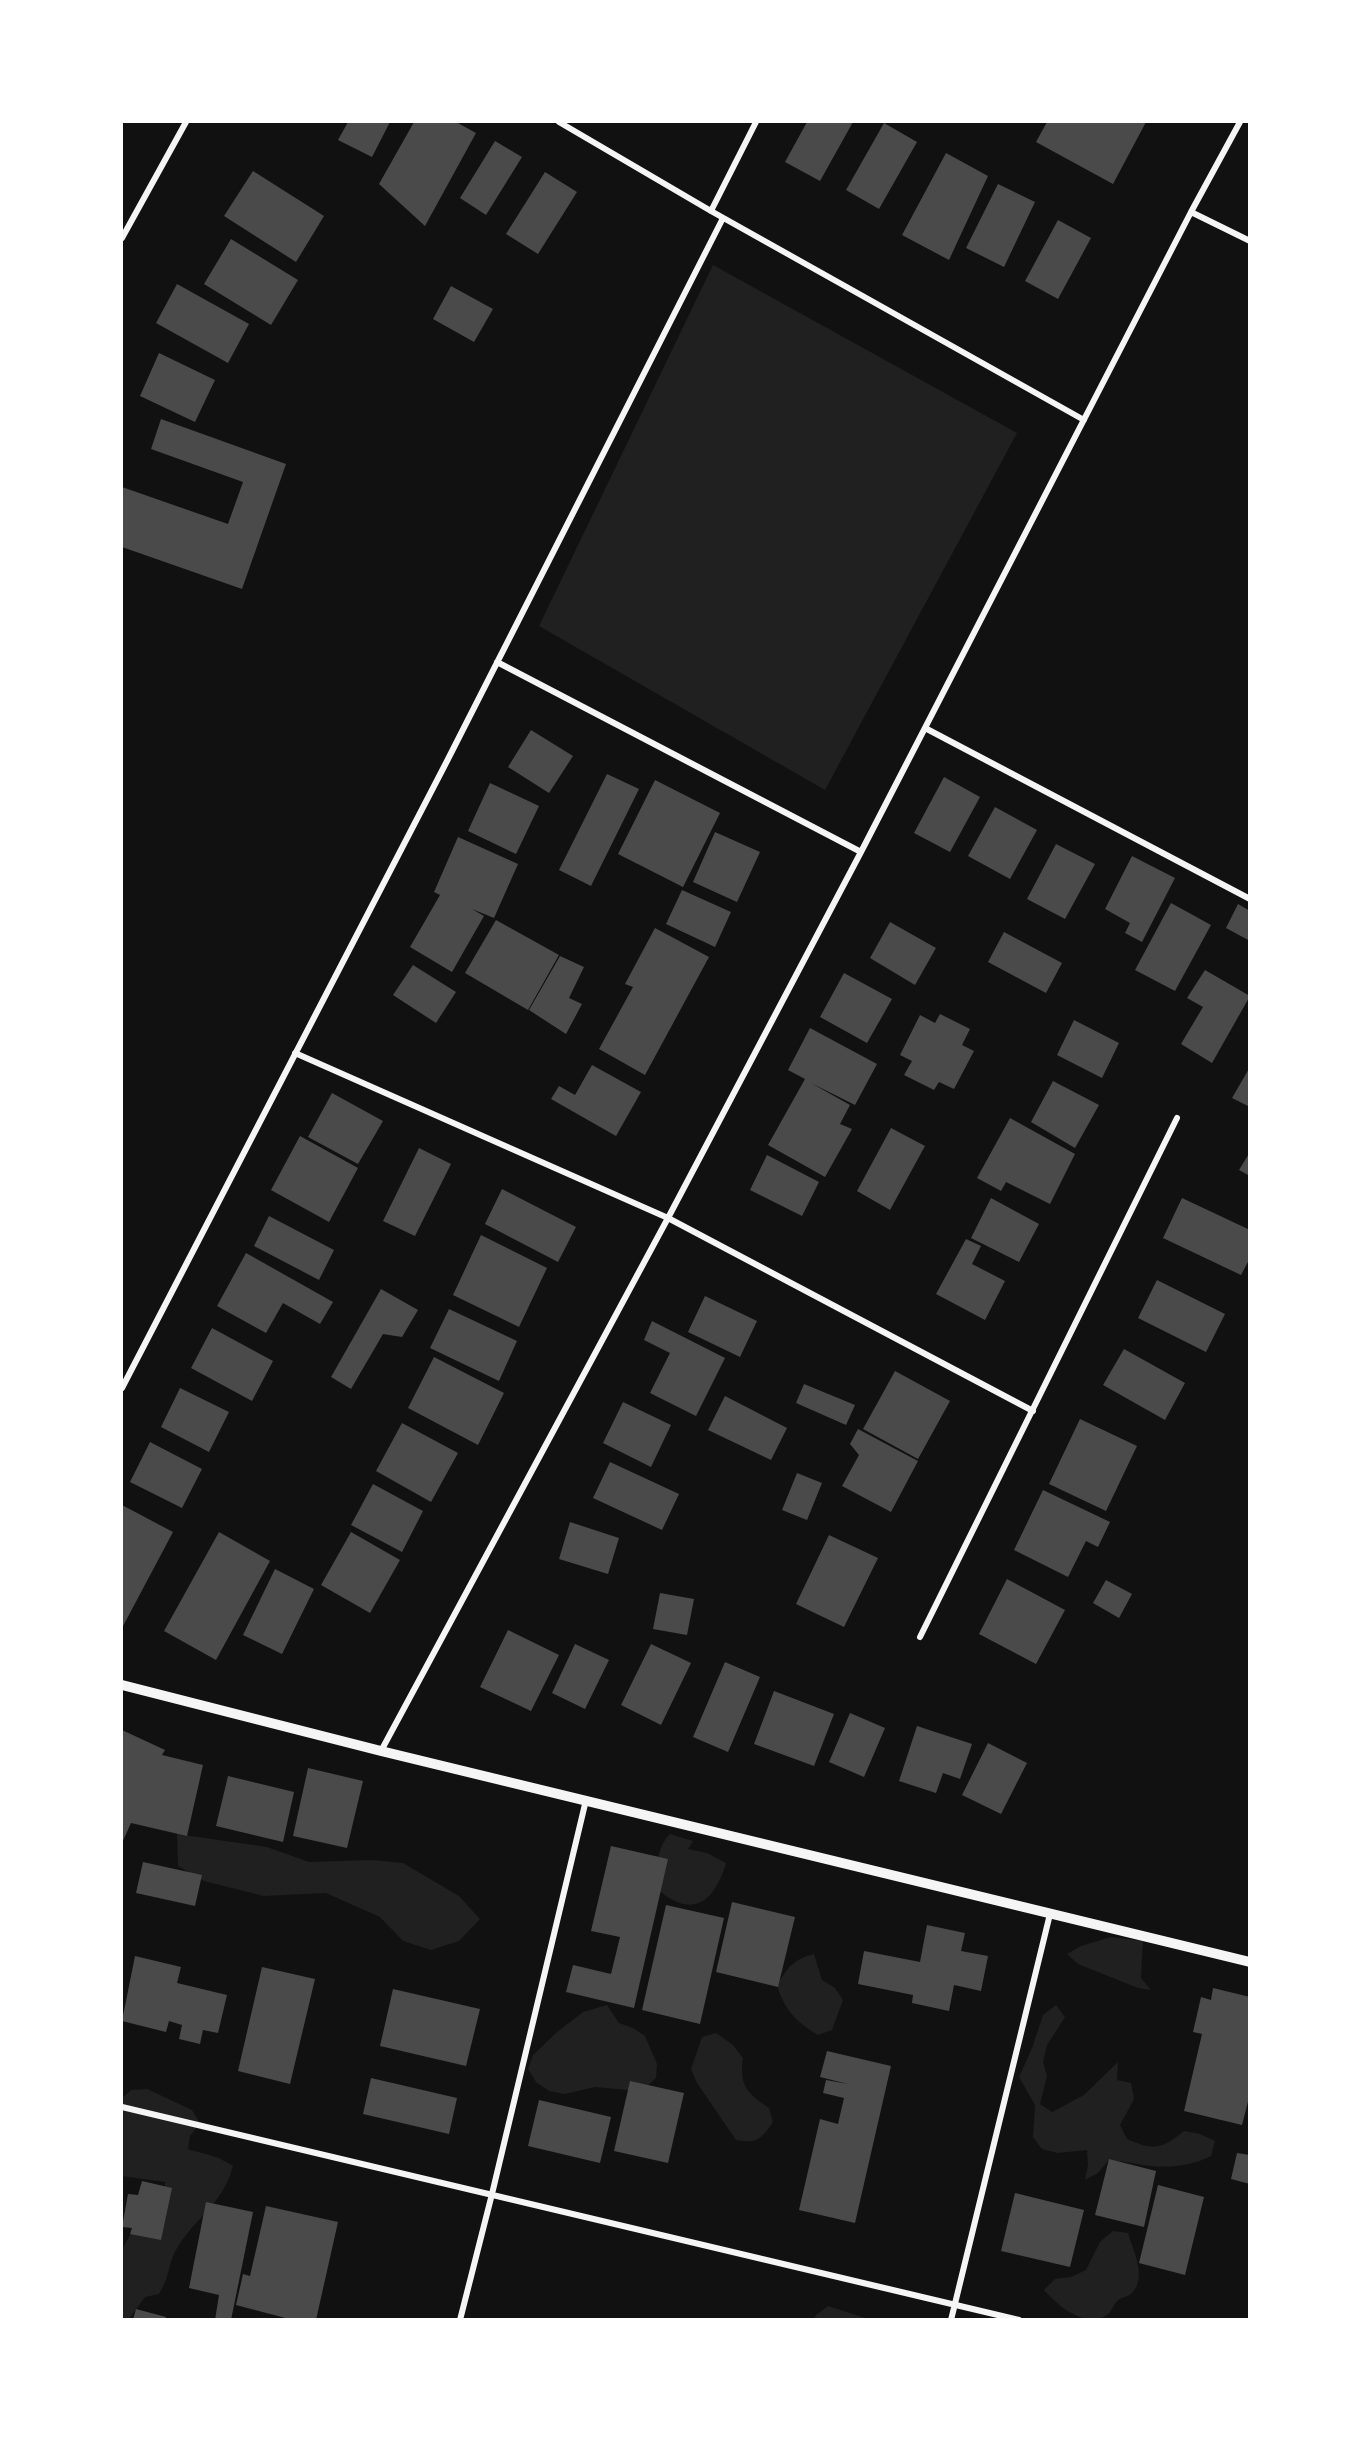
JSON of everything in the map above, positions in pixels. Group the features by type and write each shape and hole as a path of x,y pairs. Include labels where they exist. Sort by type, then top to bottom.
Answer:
{"street":[{"path":"122,238 186,122"},
{"path":"559,122 723,218 1084,420"},
{"path":"711,210 756,122"},
{"path":"381,1751 668,1218 861,852 1191,212 1240,122"},
{"path":"1191,212 1250,241"},
{"path":"122,1388 497,663 723,218"},
{"path":"497,663 861,852"},
{"path":"925,728 1250,899"},
{"path":"295,1053 668,1218 1033,1411"},
{"path":"920,1637 1177,1119"},
{"path":"122,1685 381,1751 1250,1962"},
{"path":"460,2319 586,1799"},
{"path":"951,2319 1050,1914"},
{"path":"122,2107 1019,2319"}],"shaded area":[{"path":"713,265 1017,433 825,790 539,626"},
{"path":"177,1834 267,1847 309,1862 371,1860 403,1863 459,1896 480,1919 459,1941 431,1950 403,1941 380,1917 326,1893 264,1896 204,1881 178,1866"},
{"path":"670,1834 693,1841 688,1849 707,1853 726,1863 715,1889 700,1903 690,1905 680,1903 655,1887 660,1852"},
{"path":"1111,1937 1143,1941 1141,1978 1151,1990 1138,1988 1078,1964 1067,1954 1081,1946"},
{"path":"814,1954 822,1980 835,1988 843,2000 832,2030 818,2035 792,2014 783,2001 777,1985 792,1965 801,1958"},
{"path":"607,2005 619,2023 645,2036 657,2064 656,2078 644,2089 595,2087 565,2094 549,2091 536,2082 528,2069 533,2055 583,2012"},
{"path":"1056,2005 1065,2017 1047,2045 1043,2062 1047,2076 1040,2104 1052,2112 1084,2095 1118,2062 1117,2080 1131,2083 1134,2099 1120,2125 1127,2139 1144,2145 1157,2146 1170,2142 1184,2131 1200,2134 1215,2141 1211,2156 1190,2164 1166,2167 1108,2161 1098,2173 1085,2180 1088,2165 1087,2150 1058,2153 1042,2149 1033,2137 1035,2105 1019,2077 1043,2015"},
{"path":"716,2033 733,2045 743,2058 742,2075 746,2088 769,2108 773,2122 762,2136 754,2141 736,2140 697,2083 691,2069 702,2037"},
{"path":"147,2089 192,2110 200,2123 190,2136 188,2149 219,2158 233,2166 222,2191 176,2250 159,2294 145,2297 128,2320 122,2319 122,2250 130,2235 165,2198 165,2182 122,2176 122,2098 131,2090"},
{"path":"1113,2231 1128,2233 1138,2264 1136,2288 1131,2294 1118,2300 1107,2315 1099,2319 1072,2314 1044,2290 1055,2279 1071,2277 1086,2270 1100,2242"},
{"path":"828,2306 868,2319 814,2319"}],"building":[{"path":"348,122 390,122 372,157 338,140"},
{"path":"414,122 456,122 476,133 425,226 379,184"},
{"path":"807,122 853,122 820,181 785,162"},
{"path":"1047,122 1146,122 1113,184 1036,142"},
{"path":"884,123 917,142 879,209 846,190"},
{"path":"495,141 522,157 486,215 460,198"},
{"path":"946,153 988,176 949,260 902,235"},
{"path":"253,171 324,216 296,262 224,216"},
{"path":"545,172 577,192 538,254 506,234"},
{"path":"998,184 1035,202 1004,267 966,248"},
{"path":"1058,220 1091,238 1058,299 1025,281"},
{"path":"231,239 298,280 271,325 204,284"},
{"path":"177,284 249,324 228,363 156,323"},
{"path":"451,286 493,309 474,342 433,319"},
{"path":"159,353 215,380 195,422 140,396"},
{"path":"161,419 286,464 242,589 122,547 122,487 228,524 243,482 151,449"},
{"path":"531,730 573,756 549,793 508,767"},
{"path":"607,774 639,789 591,886 559,870"},
{"path":"944,777 980,797 950,852 914,833"},
{"path":"655,780 720,813 683,887 618,854"},
{"path":"490,783 539,806 516,854 468,831"},
{"path":"995,807 1037,830 1010,879 968,856"},
{"path":"715,832 760,852 737,902 693,882"},
{"path":"458,837 518,864 494,918 472,909 484,916 452,972 410,947 440,895 434,892"},
{"path":"1056,844 1095,864 1065,919 1027,899"},
{"path":"1132,856 1175,878 1142,942 1125,933 1130,923 1105,909"},
{"path":"682,890 731,912 715,947 666,924"},
{"path":"1171,903 1211,925 1175,991 1135,970"},
{"path":"1238,904 1250,911 1250,941 1226,928"},
{"path":"496,920 559,955 528,1010 465,973"},
{"path":"890,922 936,948 915,985 870,958"},
{"path":"655,928 709,957 645,1075 599,1049 633,987 625,984"},
{"path":"1004,932 1062,963 1046,993 988,962"},
{"path":"560,956 584,967 569,998 582,1004 566,1034 529,1010"},
{"path":"413,965 456,992 436,1023 393,995"},
{"path":"1205,970 1250,996 1212,1063 1181,1044 1203,1007 1187,998"},
{"path":"844,973 892,999 867,1043 820,1017"},
{"path":"940,1014 970,1029 962,1045 974,1051 954,1089 939,1082 934,1090 904,1075 912,1061 900,1055 920,1015 935,1023"},
{"path":"1074,1020 1119,1043 1102,1078 1057,1055"},
{"path":"810,1028 877,1064 855,1105 811,1083 850,1105 840,1124 852,1129 825,1177 768,1145 805,1079 788,1070"},
{"path":"592,1065 641,1092 616,1136 551,1099 559,1086 575,1095"},
{"path":"1250,1067 1250,1107 1232,1098"},
{"path":"1053,1081 1099,1105 1075,1148 1031,1122"},
{"path":"332,1093 383,1121 358,1164 308,1137"},
{"path":"1010,1118 1075,1154 1050,1204 1006,1182 1001,1191 977,1178"},
{"path":"891,1128 925,1146 890,1210 857,1191"},
{"path":"300,1136 358,1168 329,1222 271,1190"},
{"path":"419,1148 451,1164 415,1236 383,1221"},
{"path":"1250,1152 1250,1176 1239,1170"},
{"path":"767,1155 819,1182 802,1216 750,1190"},
{"path":"502,1189 576,1227 558,1262 485,1224"},
{"path":"991,1198 1039,1224 1019,1262 971,1238"},
{"path":"1182,1198 1250,1230 1250,1258 1241,1275 1163,1238"},
{"path":"269,1216 334,1250 319,1280 254,1246"},
{"path":"481,1235 547,1268 519,1327 453,1295"},
{"path":"966,1239 981,1246 972,1264 1005,1281 985,1320 936,1294"},
{"path":"246,1253 333,1302 320,1324 283,1303 266,1333 217,1306"},
{"path":"1157,1280 1225,1314 1206,1352 1138,1318"},
{"path":"381,1289 418,1310 402,1337 383,1334 351,1389 331,1377"},
{"path":"705,1296 757,1321 740,1357 688,1332"},
{"path":"449,1309 517,1341 499,1381 430,1348"},
{"path":"652,1321 725,1358 696,1416 650,1393 670,1353 644,1340"},
{"path":"212,1328 273,1361 252,1401 191,1368"},
{"path":"1124,1349 1185,1383 1165,1420 1103,1385"},
{"path":"434,1357 504,1393 478,1445 408,1408"},
{"path":"895,1371 950,1401 918,1459 863,1429"},
{"path":"804,1384 855,1405 846,1425 796,1403"},
{"path":"180,1388 229,1412 209,1452 161,1427"},
{"path":"725,1396 787,1428 771,1460 708,1430"},
{"path":"623,1402 671,1425 651,1467 603,1443"},
{"path":"1080,1419 1137,1446 1106,1511 1049,1484"},
{"path":"402,1423 458,1453 431,1502 376,1471"},
{"path":"858,1429 918,1461 891,1512 842,1486 859,1455 850,1444"},
{"path":"150,1442 202,1469 182,1508 130,1482"},
{"path":"610,1462 679,1494 662,1530 593,1498"},
{"path":"797,1473 822,1483 807,1520 782,1510"},
{"path":"373,1484 423,1511 402,1552 351,1525"},
{"path":"1043,1490 1110,1522 1098,1547 1086,1541 1068,1577 1014,1550"},
{"path":"122,1505 173,1532 122,1628"},
{"path":"570,1522 619,1538 608,1574 559,1559"},
{"path":"219,1532 270,1561 216,1660 164,1631"},
{"path":"351,1532 400,1560 370,1613 321,1585"},
{"path":"829,1535 878,1558 844,1627 796,1604"},
{"path":"275,1569 314,1589 282,1654 243,1635"},
{"path":"1007,1579 1065,1610 1036,1664 979,1634"},
{"path":"1106,1580 1132,1594 1119,1618 1093,1603"},
{"path":"660,1593 694,1599 687,1635 653,1629"},
{"path":"508,1630 559,1655 531,1711 480,1687"},
{"path":"575,1644 609,1660 585,1709 552,1693"},
{"path":"651,1644 691,1663 661,1725 621,1705"},
{"path":"725,1662 760,1677 728,1752 693,1737"},
{"path":"774,1691 834,1714 814,1766 754,1744"},
{"path":"850,1713 885,1728 864,1777 829,1762"},
{"path":"917,1726 972,1744 960,1779 943,1773 936,1793 899,1781"},
{"path":"122,1730 165,1750 162,1755 203,1765 187,1836 131,1823 122,1843"},
{"path":"988,1743 1027,1763 1001,1814 962,1795"},
{"path":"308,1768 363,1781 347,1848 293,1836"},
{"path":"228,1776 294,1792 283,1842 216,1826"},
{"path":"611,1846 668,1859 634,2008 566,1992 573,1965 611,1974 620,1937 591,1931"},
{"path":"143,1862 202,1875 195,1906 136,1893"},
{"path":"732,1902 795,1917 778,1987 716,1972"},
{"path":"666,1905 724,1918 700,2024 642,2010"},
{"path":"927,1925 965,1933 961,1951 988,1956 981,1991 954,1985 949,2011 912,2003 913,1995 858,1984 864,1951 920,1962"},
{"path":"135,1956 181,1967 177,1983 227,1995 218,2033 203,2030 200,2044 179,2039 182,2025 169,2021 166,2032 122,2021"},
{"path":"262,1967 315,1979 290,2084 238,2071"},
{"path":"1213,1988 1250,1997 1250,2094 1242,2125 1184,2111 1202,2034 1193,2032 1201,1997 1211,2000"},
{"path":"393,1989 480,2009 466,2066 380,2046"},
{"path":"827,2051 891,2066 855,2223 799,2210 820,2119 838,2124 844,2098 823,2093 826,2080 848,2084 820,2077"},
{"path":"371,2078 457,2098 449,2134 363,2114"},
{"path":"630,2081 684,2093 668,2163 614,2151"},
{"path":"539,2100 611,2117 600,2163 528,2146"},
{"path":"1237,2153 1250,2155 1250,2184 1231,2179"},
{"path":"1109,2159 1156,2171 1144,2227 1095,2215"},
{"path":"142,2181 172,2188 161,2240 130,2234 132,2228 122,2227 128,2194 138,2195"},
{"path":"1158,2185 1204,2197 1185,2275 1139,2263"},
{"path":"1015,2193 1084,2210 1070,2267 1001,2251"},
{"path":"206,2202 253,2212 231,2320 215,2320 219,2295 189,2288"},
{"path":"266,2206 338,2222 316,2320 293,2320 236,2305 243,2274 250,2276"},
{"path":"136,2309 166,2317 165,2320 133,2320"}]}
